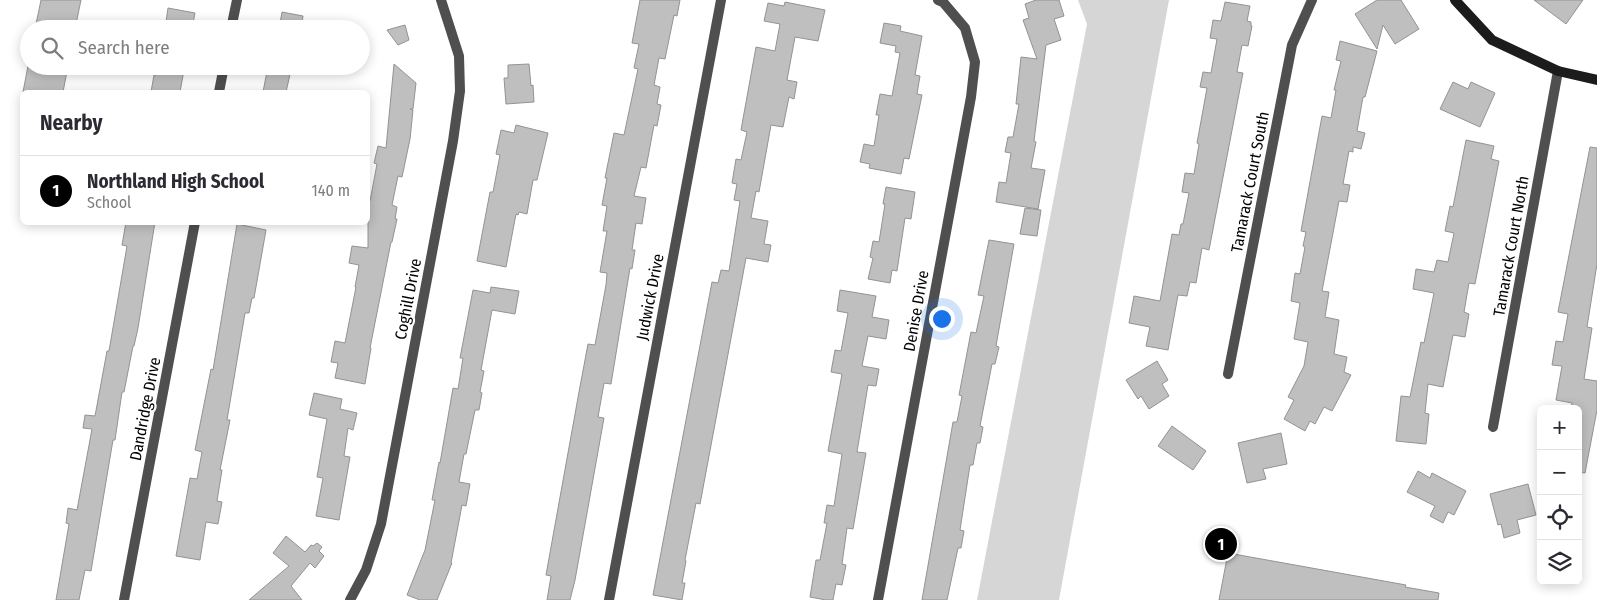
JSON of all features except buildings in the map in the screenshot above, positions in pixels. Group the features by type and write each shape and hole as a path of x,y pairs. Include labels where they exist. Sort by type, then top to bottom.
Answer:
{"street":[{"path":"233,20 237,0"},
{"name":"Coghill Drive","path":"350,600 366,570 381,524 454,141 460,91 459,56 441,0"},
{"name":"Judwick Drive","path":"609,600 721,0"},
{"name":"Denise Drive","path":"878,600 971,96 975,62 965,28 943,2 938,0"},
{"name":"Tamarack Court South","path":"1228,374 1292,45 1312,0"},
{"path":"1454,0 1492,40 1558,71 1597,80"},
{"name":"Tamarack Court North","path":"1493,427 1558,71"},
{"path":"220,90 223,75"},
{"name":"Dandridge Drive","path":"124,600 194,225"}],"shaded area":[{"path":"1078,0 1169,0 1059,600 977,600 1087,24"}],"place":[{"name":"Northland High School","path":"1221,544"}]}
